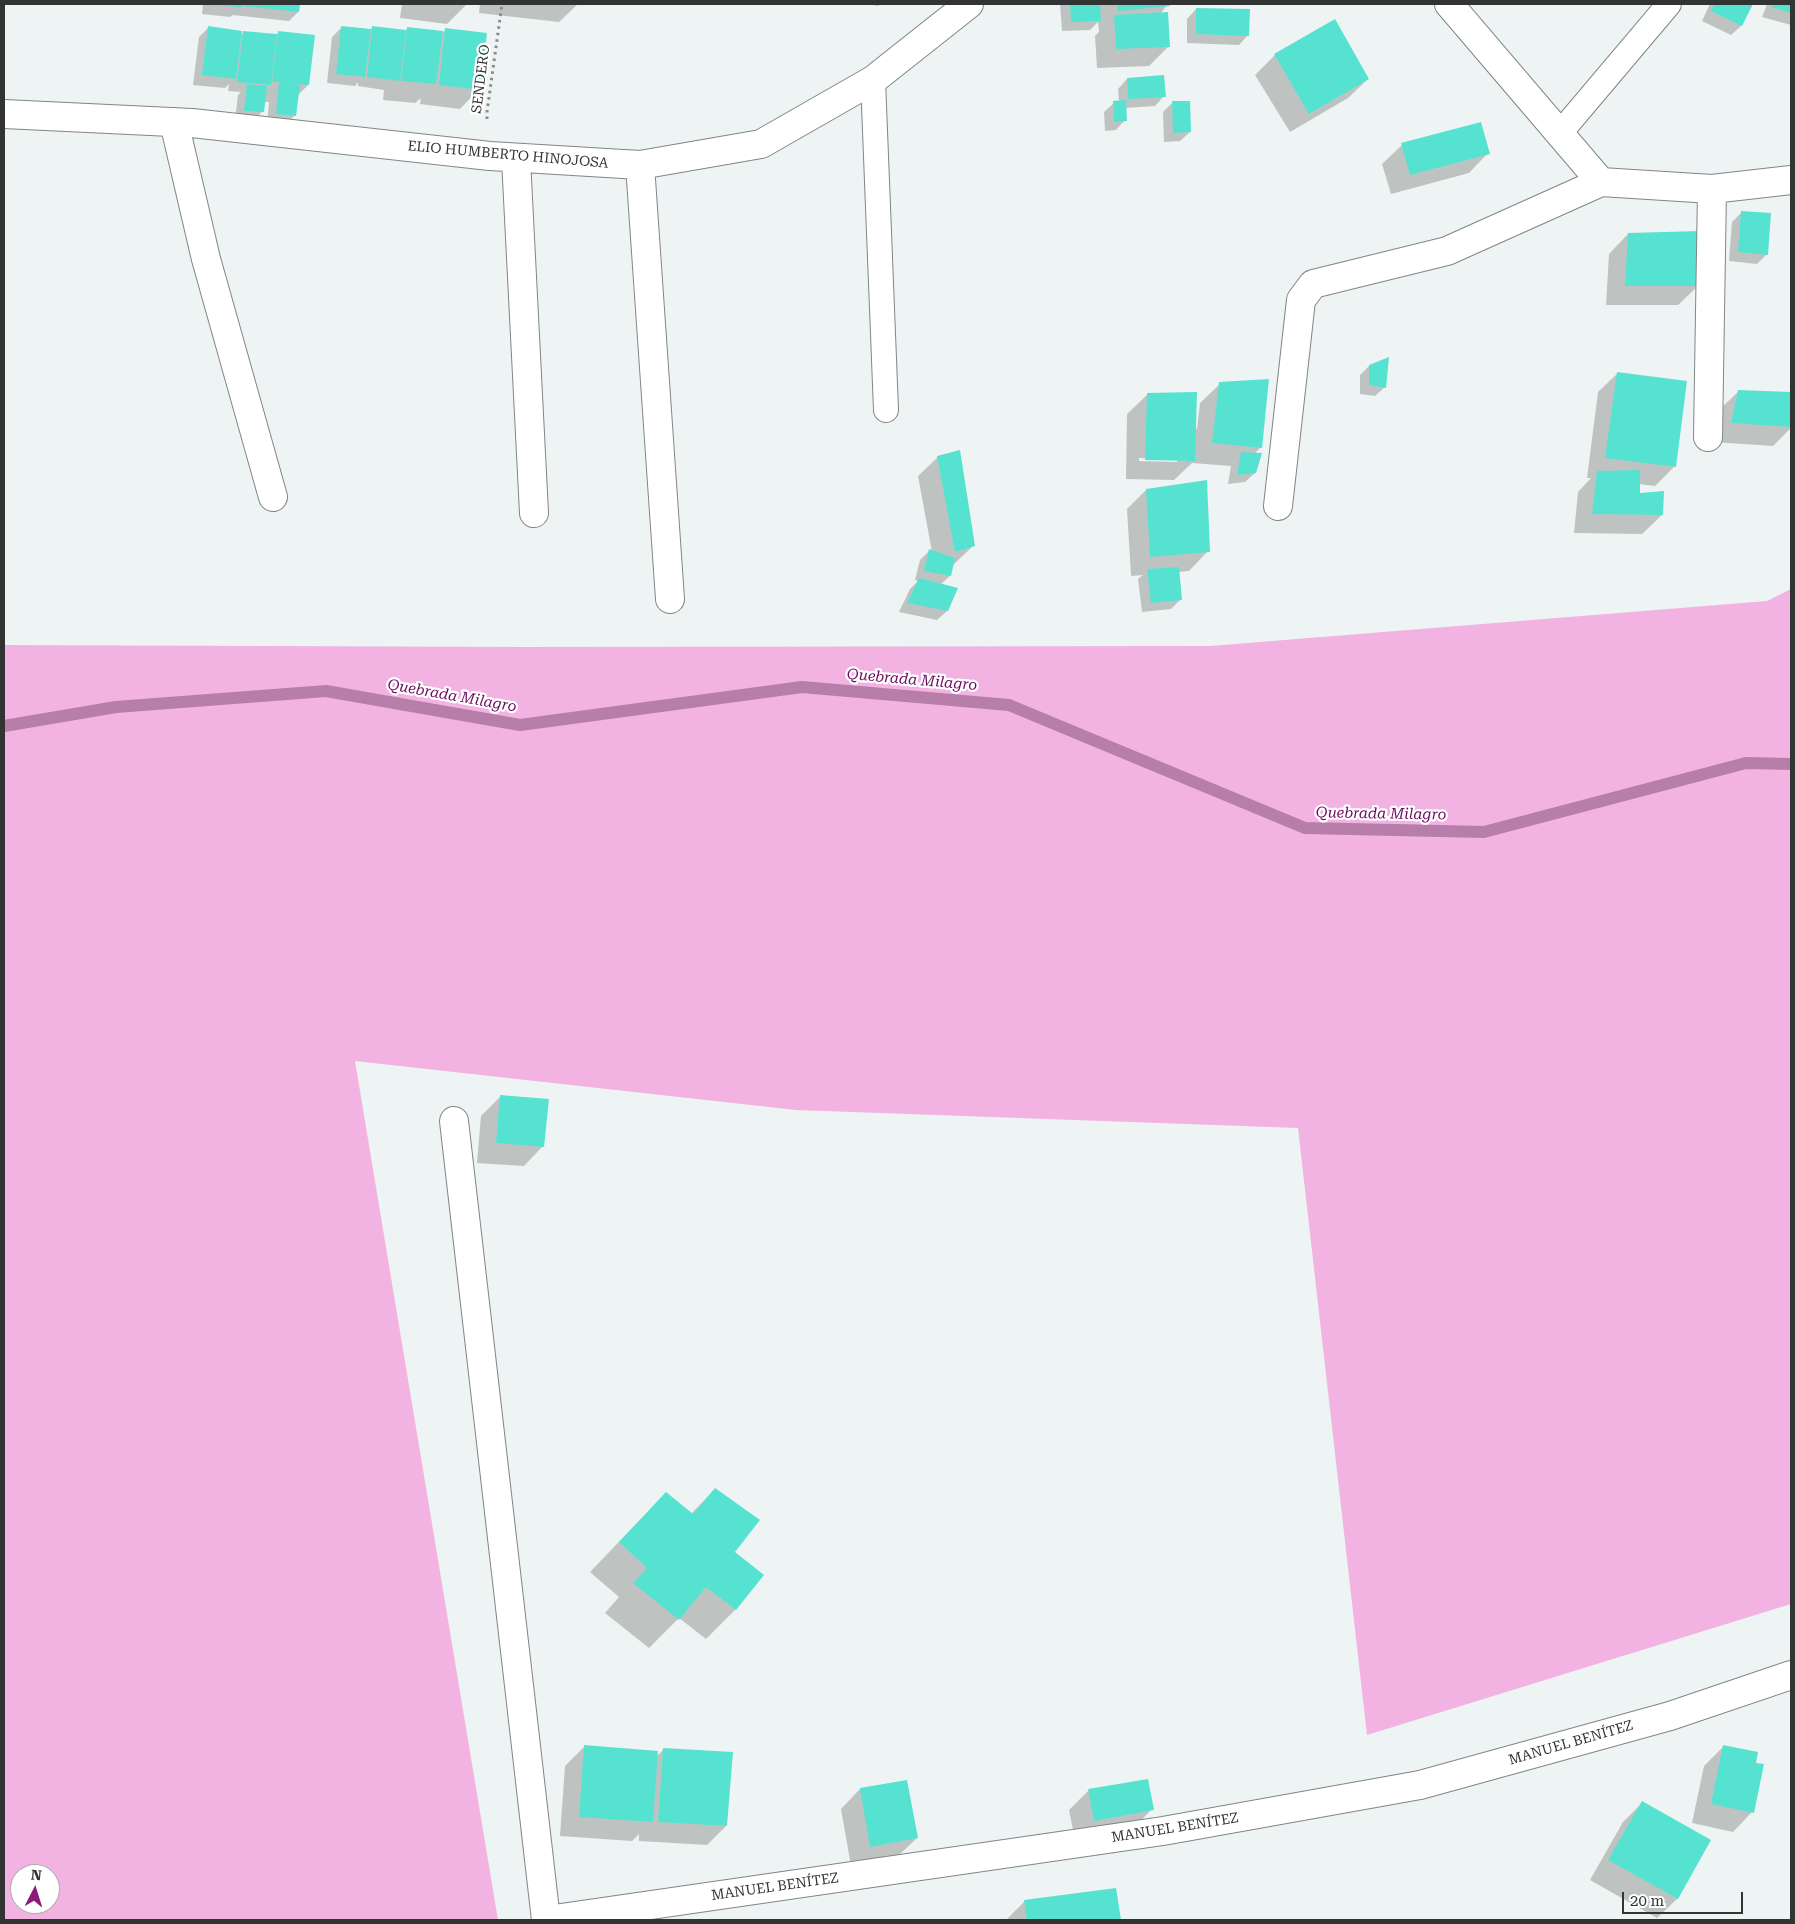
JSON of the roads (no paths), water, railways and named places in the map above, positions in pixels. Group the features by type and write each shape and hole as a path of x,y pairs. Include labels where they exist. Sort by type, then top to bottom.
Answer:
{"street":[{"name":"ELIO HUMBERTO HINOJOSA","path":"4,114 174,122 503,157 640,165 761,144 873,80 969,4"},
{"path":"1449,4 1601,182"},
{"path":"174,122 206,259 273,497"},
{"path":"503,157 534,513"},
{"path":"640,165 670,599"},
{"path":"1278,506 1301,300 1313,284 1447,251 1601,182 1712,189 1791,180"},
{"path":"1708,437 1712,189"},
{"path":"454,1121 546,1920"},
{"name":"MANUEL BENÍTEZ","path":"546,1920 1163,1831 1420,1785 1670,1716 1791,1675"}],"lane":[{"path":"1560,133 1669,4"},
{"path":"873,80 886,410"}],"waterway":[{"name":"Quebrada Milagro","path":"4,726 116,707 326,691 520,725 802,687 1009,705 1305,828 1484,832 1746,763 1791,764"}]}
